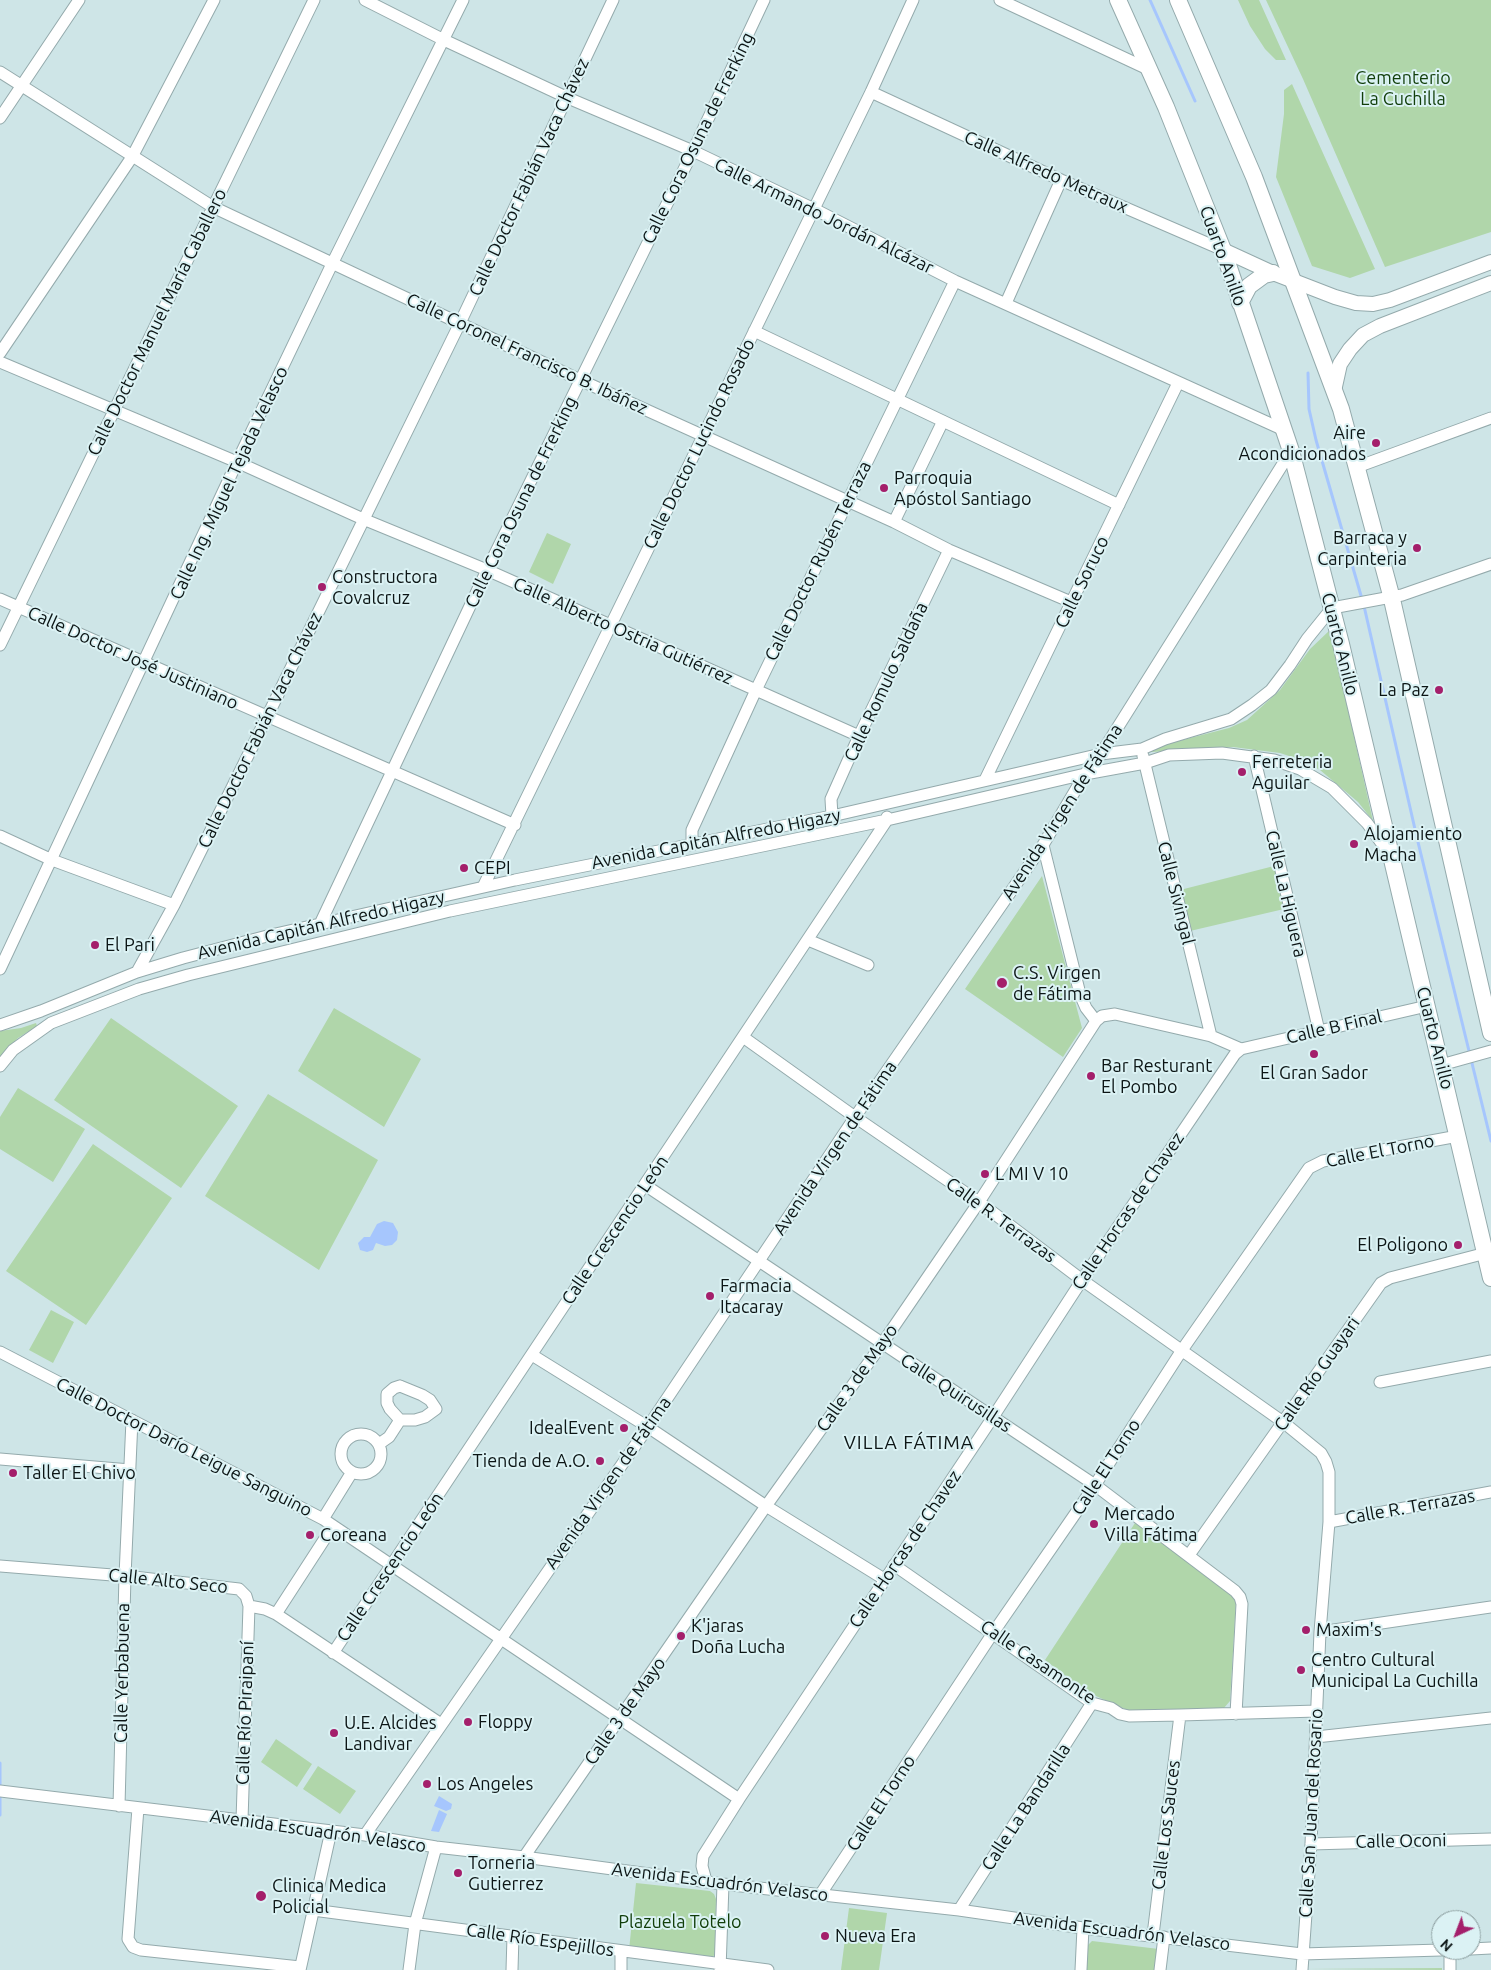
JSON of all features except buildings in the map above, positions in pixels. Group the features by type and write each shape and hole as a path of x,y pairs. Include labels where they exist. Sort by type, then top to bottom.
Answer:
{"highway":[{"name":"Cuarto Anillo","path":"1118,0 1150,70 1223,250 1291,451 1339,606 1391,856 1491,1278"},
{"path":"1178,0 1229,115 1294,280 1334,391 1357,467 1383,597 1491,1033"},
{"path":"1240,303 1243,294 1256,280 1273,273"}],"main road":[{"path":"1223,250 1273,273 1336,297 1356,303 1374,304 1390,300 1491,262"},
{"path":"1334,391 1340,364 1350,348 1363,335 1380,326 1491,283"}],"street":[{"path":"0,118 78,0"},
{"path":"0,353 132,157 214,0"},
{"name":"Calle Doctor Manuel María Caballero","path":"0,644 314,0"},
{"name":"Calle Armando Jordán Alcázar","path":"365,0 444,40 568,98 693,151 814,209 955,281 1284,430"},
{"name":"Calle Ing. Miguel Tejada Velasco","path":"0,969 237,462 332,264 463,0"},
{"name":"Calle Doctor Fabián Vaca Chávez","path":"137,972 174,905 460,323 613,0"},
{"name":"Calle Cora Osuna de Frerking","path":"320,924 487,570 693,151 764,0"},
{"name":"Calle Doctor Lucindo Rosado","path":"483,886 515,825 702,435 871,92 913,0"},
{"path":"1000,0 1150,70"},
{"name":"Calle Coronel Francisco B. Ibáñez","path":"0,72 213,207 580,380 894,522 949,550 1071,602"},
{"name":"Calle Alfredo Metraux","path":"871,92 1061,180 1223,250"},
{"path":"1006,303 1061,180"},
{"name":"Calle Doctor Rubén Terraza","path":"692,845 692,830 756,690 955,281"},
{"path":"754,331 1119,505"},
{"name":"Calle Alberto Ostria Gutiérrez","path":"0,362 237,462 363,520 487,570 860,736"},
{"name":"Calle Soruco","path":"985,780 1178,383"},
{"path":"1357,467 1491,418"},
{"path":"894,522 943,421"},
{"name":"Avenida Virgen de Fátima","path":"365,1835 648,1427 855,1117 1043,845 1085,774 1101,754 1291,451"},
{"name":"Calle Romulo Saldaña","path":"832,816 831,799 949,550"},
{"path":"1339,606 1409,592 1491,564"},
{"name":"Calle Doctor José Justiniano","path":"0,599 144,664 515,825"},
{"name":"Avenida Capitán Alfredo Higazy","path":"0,1025 41,1011 137,972 184,958 320,924 483,886 888,804 1101,754 1142,749 1165,739 1231,719 1252,706 1271,690 1290,665 1306,639 1339,606"},
{"name":"Calle Sivingal","path":"1142,749 1211,1036"},
{"name":"Avenida Capitán Alfredo Higazy","path":"0,1066 13,1050 50,1023 139,989 188,975 450,912 887,820 1085,774 1145,763 1176,754 1222,753 1254,756 1274,760 1300,769 1332,788 1367,823 1391,856"},
{"name":"Calle La Higuera","path":"1254,756 1318,1031"},
{"name":"Calle Crescencio León","path":"333,1653 887,820 888,804"},
{"path":"0,836 52,860 174,905"},
{"path":"1043,845 1080,994 1086,1008 1096,1021 1102,1016 1115,1014 1211,1036 1241,1049"},
{"path":"515,880 517,898"},
{"path":"808,940 868,966"},
{"name":"Calle B Final","path":"1241,1049 1427,1006"},
{"name":"Calle 3 de Mayo","path":"524,1856 766,1506 882,1344 979,1202 1096,1021"},
{"name":"Calle R. Terrazas","path":"743,1037 979,1202 1082,1280 1283,1422 1321,1453 1326,1462"},
{"name":"Calle Horcas de Chavez","path":"706,1881 702,1862 703,1856 738,1799 993,1417 1082,1280 1230,1060 1241,1049"},
{"path":"1441,1065 1491,1052"},
{"name":"Calle El Torno","path":"820,1895 993,1633 1095,1485 1182,1350 1308,1168 1323,1161 1458,1136"},
{"name":"Calle Quirusillas","path":"645,1185 1095,1485 1235,1591 1240,1597 1242,1604 1236,1714"},
{"name":"Calle Río Guayari","path":"1189,1555 1385,1280 1486,1253"},
{"name":"Calle Doctor Darío Leigue Sanguino","path":"0,1352 328,1522 738,1799"},
{"path":"532,1355 648,1427 766,1506 884,1579"},
{"path":"1380,1382 1491,1361"},
{"name":"Calle Yerbabuena","path":"119,1806 125,1576 132,1420"},
{"path":"379,1444 389,1437 400,1420"},
{"path":"362,1434 369,1435 379,1444 382,1457 376,1468 365,1474 352,1472 347,1468 341,1456 342,1449 349,1438 362,1434"},
{"path":"1,1459 130,1470"},
{"name":"Calle San Juan del Rosario","path":"1302,1970 1311,1844 1320,1632 1329,1522 1329,1472 1326,1462"},
{"path":"276,1614 328,1522 352,1472"},
{"name":"Calle R. Terrazas","path":"1329,1522 1491,1492"},
{"name":"Calle Casamonte","path":"894,1565 1092,1703 1111,1708 1120,1714 1128,1716 1317,1711"},
{"name":"Calle Alto Seco","path":"0,1566 125,1576 239,1589 246,1596 248,1606 265,1609 276,1614 441,1724"},
{"name":"Calle Río Piraipaní","path":"242,1820 248,1606"},
{"path":"1320,1632 1491,1607"},
{"name":"Calle La Bandarilla","path":"959,1910 1092,1703"},
{"name":"Calle Los Sauces","path":"1160,1970 1159,1936 1180,1715"},
{"path":"1316,1737 1491,1718"},
{"name":"Avenida Escuadrón Velasco","path":"0,1791 365,1835 436,1847 524,1856 723,1884 959,1910 1083,1928 1302,1954 1431,1950"},
{"path":"138,1808 128,1940 133,1947 141,1950 300,1968 331,1831"},
{"name":"Calle Oconi","path":"1311,1844 1491,1839"},
{"path":"409,1970 415,1924 436,1847"},
{"path":"720,1967 723,1884"},
{"name":"Calle Río Espejillos","path":"313,1910 621,1951 720,1967 768,1970"},
{"path":"1081,1970 1083,1928"},
{"path":"512,1936 512,1970"},
{"path":"621,1951 621,1970"}],"green space":[{"path":"1238,0 1259,0 1286,60 1276,60 1265,49 1250,26"},
{"name":"Cementerio La Cuchilla","path":"1266,0 1491,0 1491,232 1385,267 1303,79"},
{"path":"1292,84 1375,269 1350,278 1312,266 1276,177 1284,114 1284,90"},
{"path":"547,533 571,544 553,584 529,572"},
{"path":"1330,630 1373,821 1358,802 1320,770 1301,760 1280,753 1233,747 1152,752 1143,750 1229,728 1247,720 1280,690 1310,649"},
{"path":"1274,866 1284,909 1190,931 1180,890"},
{"path":"1042,876 1082,1028 1063,1057 965,989"},
{"path":"334,1008 421,1059 384,1127 298,1071"},
{"path":"111,1018 238,1106 181,1188 54,1100"},
{"path":"36,1023 37,1026 18,1038 0,1057 0,1031 21,1028"},
{"path":"18,1088 85,1129 53,1182 0,1149 0,1117"},
{"path":"268,1094 378,1160 319,1270 205,1196"},
{"path":"93,1144 172,1198 86,1325 6,1271"},
{"path":"51,1310 74,1322 53,1363 29,1350"},
{"path":"1135,1523 1233,1595 1236,1601 1230,1701 1224,1708 1132,1711 1087,1692 1045,1660"},
{"path":"276,1739 312,1764 297,1787 261,1762"},
{"path":"318,1766 356,1791 340,1814 303,1789"},
{"name":"Plazuela Totelo","path":"636,1883 710,1891 714,1894 716,1899 715,1954 712,1958 629,1950"},
{"path":"849,1908 887,1913 879,1970 841,1970"},
{"path":"1092,1941 1159,1949 1157,1970 1086,1970 1087,1946"},
{"path":"1442,1968 1442,1970 1306,1969"}],"water":[{"path":"384,1221 393,1223 398,1232 397,1240 392,1245 385,1246 376,1243 373,1250 367,1252 360,1250 358,1243 364,1237 370,1237 377,1224"},
{"path":"439,1796 452,1804 451,1809 446,1811 434,1806"},
{"path":"439,1810 447,1814 439,1832 431,1831"}],"waterway":[{"path":"1150,0 1195,101"},
{"path":"1308,373 1309,409 1316,440 1364,606 1417,838 1491,1141"},
{"path":"0,1763 0,1815"}],"place":[{"name":"Aire Acondicionados","path":"1376,443"},
{"name":"Parroquia Apóstol Santiago","path":"884,488"},
{"name":"Barraca y Carpinteria","path":"1417,548"},
{"name":"Constructora Covalcruz","path":"322,587"},
{"name":"La Paz","path":"1439,690"},
{"name":"Ferreteria Aguilar","path":"1242,772"},
{"name":"Alojamiento Macha","path":"1354,844"},
{"name":"CEPI","path":"464,868"},
{"name":"El Pari","path":"95,945"},
{"name":"C.S. Virgen de Fátima","path":"1002,983"},
{"name":"El Gran Sador","path":"1314,1054"},
{"name":"Bar Resturant El Pombo","path":"1091,1076"},
{"name":"L MI V 10","path":"985,1174"},
{"name":"El Poligono","path":"1458,1245"},
{"name":"Farmacia Itacaray","path":"710,1296"},
{"name":"IdealEvent","path":"624,1428"},
{"name":"Tienda de A.O.","path":"600,1461"},
{"name":"Taller El Chivo","path":"13,1473"},
{"name":"Mercado Villa Fátima","path":"1094,1524"},
{"name":"Coreana","path":"310,1535"},
{"name":"Maxim's","path":"1306,1630"},
{"name":"K'jaras Doña Lucha","path":"681,1636"},
{"name":"Centro Cultural Municipal La Cuchilla","path":"1301,1670"},
{"name":"Floppy","path":"468,1722"},
{"name":"U.E. Alcides Landivar","path":"334,1733"},
{"name":"Los Angeles","path":"427,1784"},
{"name":"Torneria Gutierrez","path":"458,1873"},
{"name":"Clinica Medica Policial","path":"261,1896"},
{"name":"Nueva Era","path":"825,1936"}],"district":[{"name":"VILLA FÁTIMA","path":"909,1443"}]}
